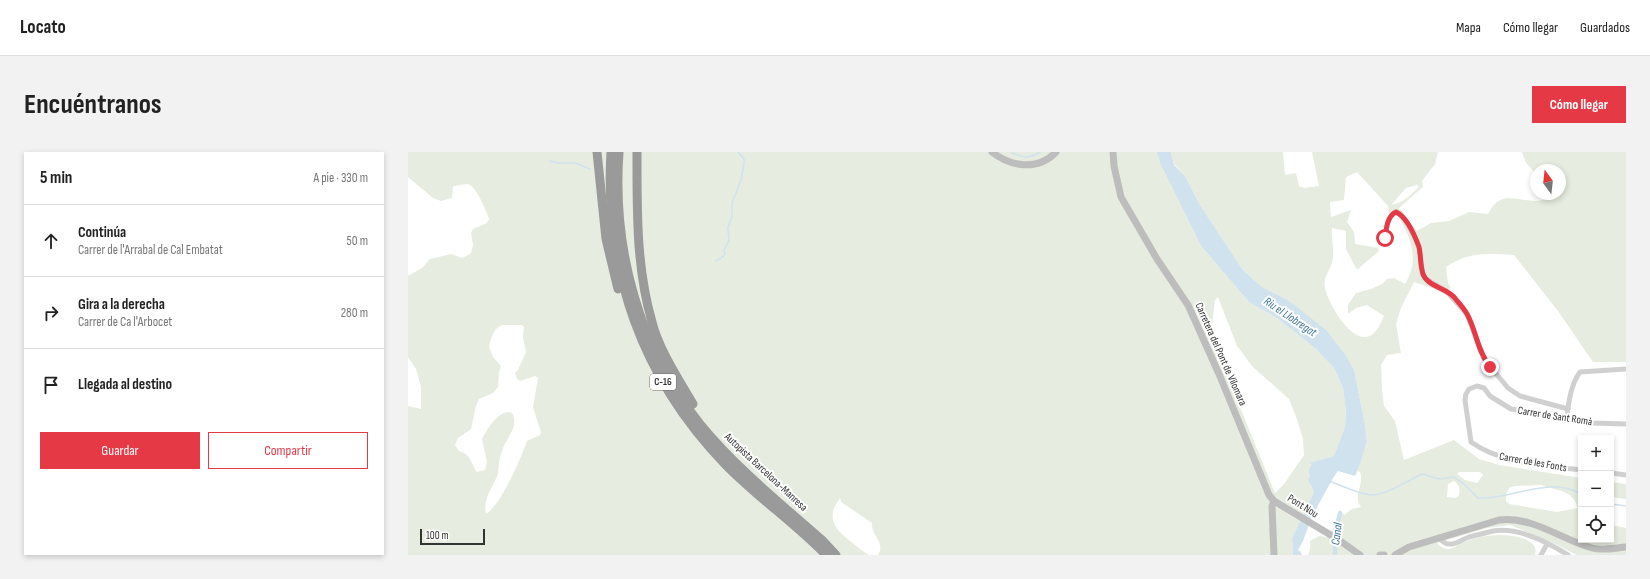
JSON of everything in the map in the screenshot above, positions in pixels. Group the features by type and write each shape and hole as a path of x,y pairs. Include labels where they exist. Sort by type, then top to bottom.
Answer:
{"highway":[{"path":"598,152 606,239 614,278 626,315 651,369 670,400 679,409"},
{"name":"Autopista Barcelona-Manresa","path":"611,152 611,210 620,278 644,346 654,366 679,409 725,464 826,555"},
{"name":"Autopista Barcelona-Manresa","path":"619,152 619,221 630,283 641,317 656,353 672,383 686,405 706,430 736,462 823,541 836,555"},
{"path":"636,152 636,221 640,266 652,323 668,362 706,430"}],"street":[{"path":"992,152 999,158 1019,165 1037,163 1045,160 1056,152"},
{"name":"Carretera del Pont de Vilomara","path":"1113,152 1114,166 1121,196 1157,259 1188,305 1219,374 1266,488 1275,501"},
{"path":"1385,238 1388,222 1392,214 1396,212 1400,213 1407,223 1419,247 1422,271 1426,279 1446,291 1467,314 1484,359 1508,388 1520,396 1568,409"},
{"path":"1567,419 1576,377 1580,372 1626,369"},
{"name":"Carrer de Sant Romà","path":"1469,389 1477,386 1484,388 1490,396 1511,409 1593,423 1626,424"},
{"name":"Carrer de les Fonts","path":"1469,389 1465,400 1471,442 1494,455 1523,462 1578,470"},
{"path":"1614,473 1626,475"},
{"path":"1274,555 1272,506 1275,501"},
{"name":"Pont Nou","path":"1275,501 1360,554"},
{"path":"1397,554 1409,547 1499,520 1511,518 1539,526 1593,548 1606,549 1626,547"},
{"path":"1439,538 1444,543 1451,545 1480,534 1501,530 1522,533 1554,546 1568,555"},
{"path":"1541,555 1547,544"}],"shaded area":[{"path":"408,152 1157,152 1160,163 1201,246 1249,302 1277,318 1316,349 1334,368 1343,388 1346,412 1345,427 1334,456 1310,463 1313,464 1310,485 1314,492 1292,538 1293,555 878,555 880,546 872,528 872,523 841,502 840,498 835,505 833,512 834,524 842,534 869,555 408,555 408,406 421,409 421,387 416,369 408,357 408,276 422,268 430,259 451,254 462,258 471,253 473,245 471,233 473,229 487,223 489,219 478,194 468,184 453,186 452,198 441,201 433,198 408,177","holes":["1218,297 1237,346 1253,367 1289,399 1303,439 1304,455 1284,484 1275,493 1213,341 1212,325 1215,300","502,325 522,325 524,327 523,337 526,352 518,370 515,373 517,379 520,381 535,376 538,378 533,407 541,432 540,435 527,441 504,491 492,509 486,514 485,508 487,498 498,473 502,451 513,429 513,414 510,412 505,413 497,418 482,439 487,462 485,470 477,472 466,454 459,451 455,445 458,438 471,429 479,399 493,393 498,387 501,366 493,357 489,347 494,331"]},
{"path":"1171,152 1283,152 1285,175 1296,173 1299,186 1303,188 1319,186 1312,152 1438,152 1435,164 1422,181 1423,187 1400,207 1399,210 1417,231 1431,223 1449,221 1469,212 1488,214 1498,201 1505,199 1512,198 1534,201 1566,200 1566,164 1530,164 1530,167 1526,163 1522,152 1626,152 1626,362 1593,362 1558,311 1514,255 1487,254 1463,258 1446,267 1448,283 1451,288 1444,294 1435,289 1414,282 1401,308 1396,324 1401,353 1387,355 1381,365 1384,406 1395,421 1404,460 1454,440 1479,459 1499,465 1578,478 1578,508 1578,543 1614,543 1614,526 1626,528 1626,555 1577,555 1549,541 1510,525 1487,528 1437,543 1443,548 1450,549 1469,540 1485,536 1501,535 1525,539 1534,545 1535,555 1308,555 1310,541 1319,536 1327,537 1335,526 1339,512 1343,513 1344,515 1352,509 1361,507 1358,494 1361,476 1360,472 1357,471 1367,441 1354,370 1305,315 1288,300 1262,287 1243,270 1200,205 1185,176 1174,164","holes":["1357,172 1388,206 1388,217 1397,216 1401,221 1411,243 1413,257 1409,277 1405,284 1394,278 1387,279 1382,284 1371,289 1356,293 1348,305 1348,314 1356,308 1367,305 1384,316 1375,332 1368,337 1360,336 1352,332 1344,324 1331,305 1325,288 1325,280 1333,258 1332,228 1346,231 1346,249 1356,268 1358,269 1379,251 1378,248 1355,244 1354,232 1347,222 1351,210 1331,217 1330,202 1344,200 1346,177","1417,185 1419,187 1403,201 1392,204 1406,188","1459,472 1480,472 1483,475 1477,483 1465,480 1457,474","1454,481 1457,484 1459,487 1459,496 1456,498 1447,497 1448,484","1541,485 1559,490 1572,497 1578,508 1557,512 1509,504 1506,501 1506,494 1509,488 1515,486"]},
{"path":"1614,482 1626,484 1626,499 1614,497"}],"water":[{"name":"Riu el Llobregat","path":"1157,152 1171,152 1174,165 1185,176 1200,205 1243,270 1262,287 1288,300 1326,330 1344,353 1354,370 1367,441 1355,476 1338,471 1333,478 1311,519 1298,550 1302,555 1293,555 1292,538 1314,492 1308,480 1310,476 1309,470 1312,464 1309,463 1334,456 1345,427 1346,412 1343,388 1334,368 1316,349 1277,318 1249,302 1201,246 1160,163"}],"waterway":[{"path":"716,261 725,255 724,250 729,240 728,228 732,216 732,203 741,180 744,164 744,159 738,152"},
{"path":"1011,152 1019,156 1026,157 1040,152"},
{"path":"550,161 559,163 576,163 590,169"},
{"path":"1329,481 1355,491 1371,495 1383,493 1422,474 1439,479 1454,477 1465,485 1478,498 1504,496 1543,487 1568,489 1578,493"},
{"path":"1614,504 1626,506"},
{"name":"Canal","path":"1335,555 1335,534 1340,513"}],"route":[{"path":"1385,238 1388,222 1392,214 1396,212 1400,213 1407,223 1419,247 1423,275 1426,279 1453,296 1467,314 1480,351 1490,367"}]}
